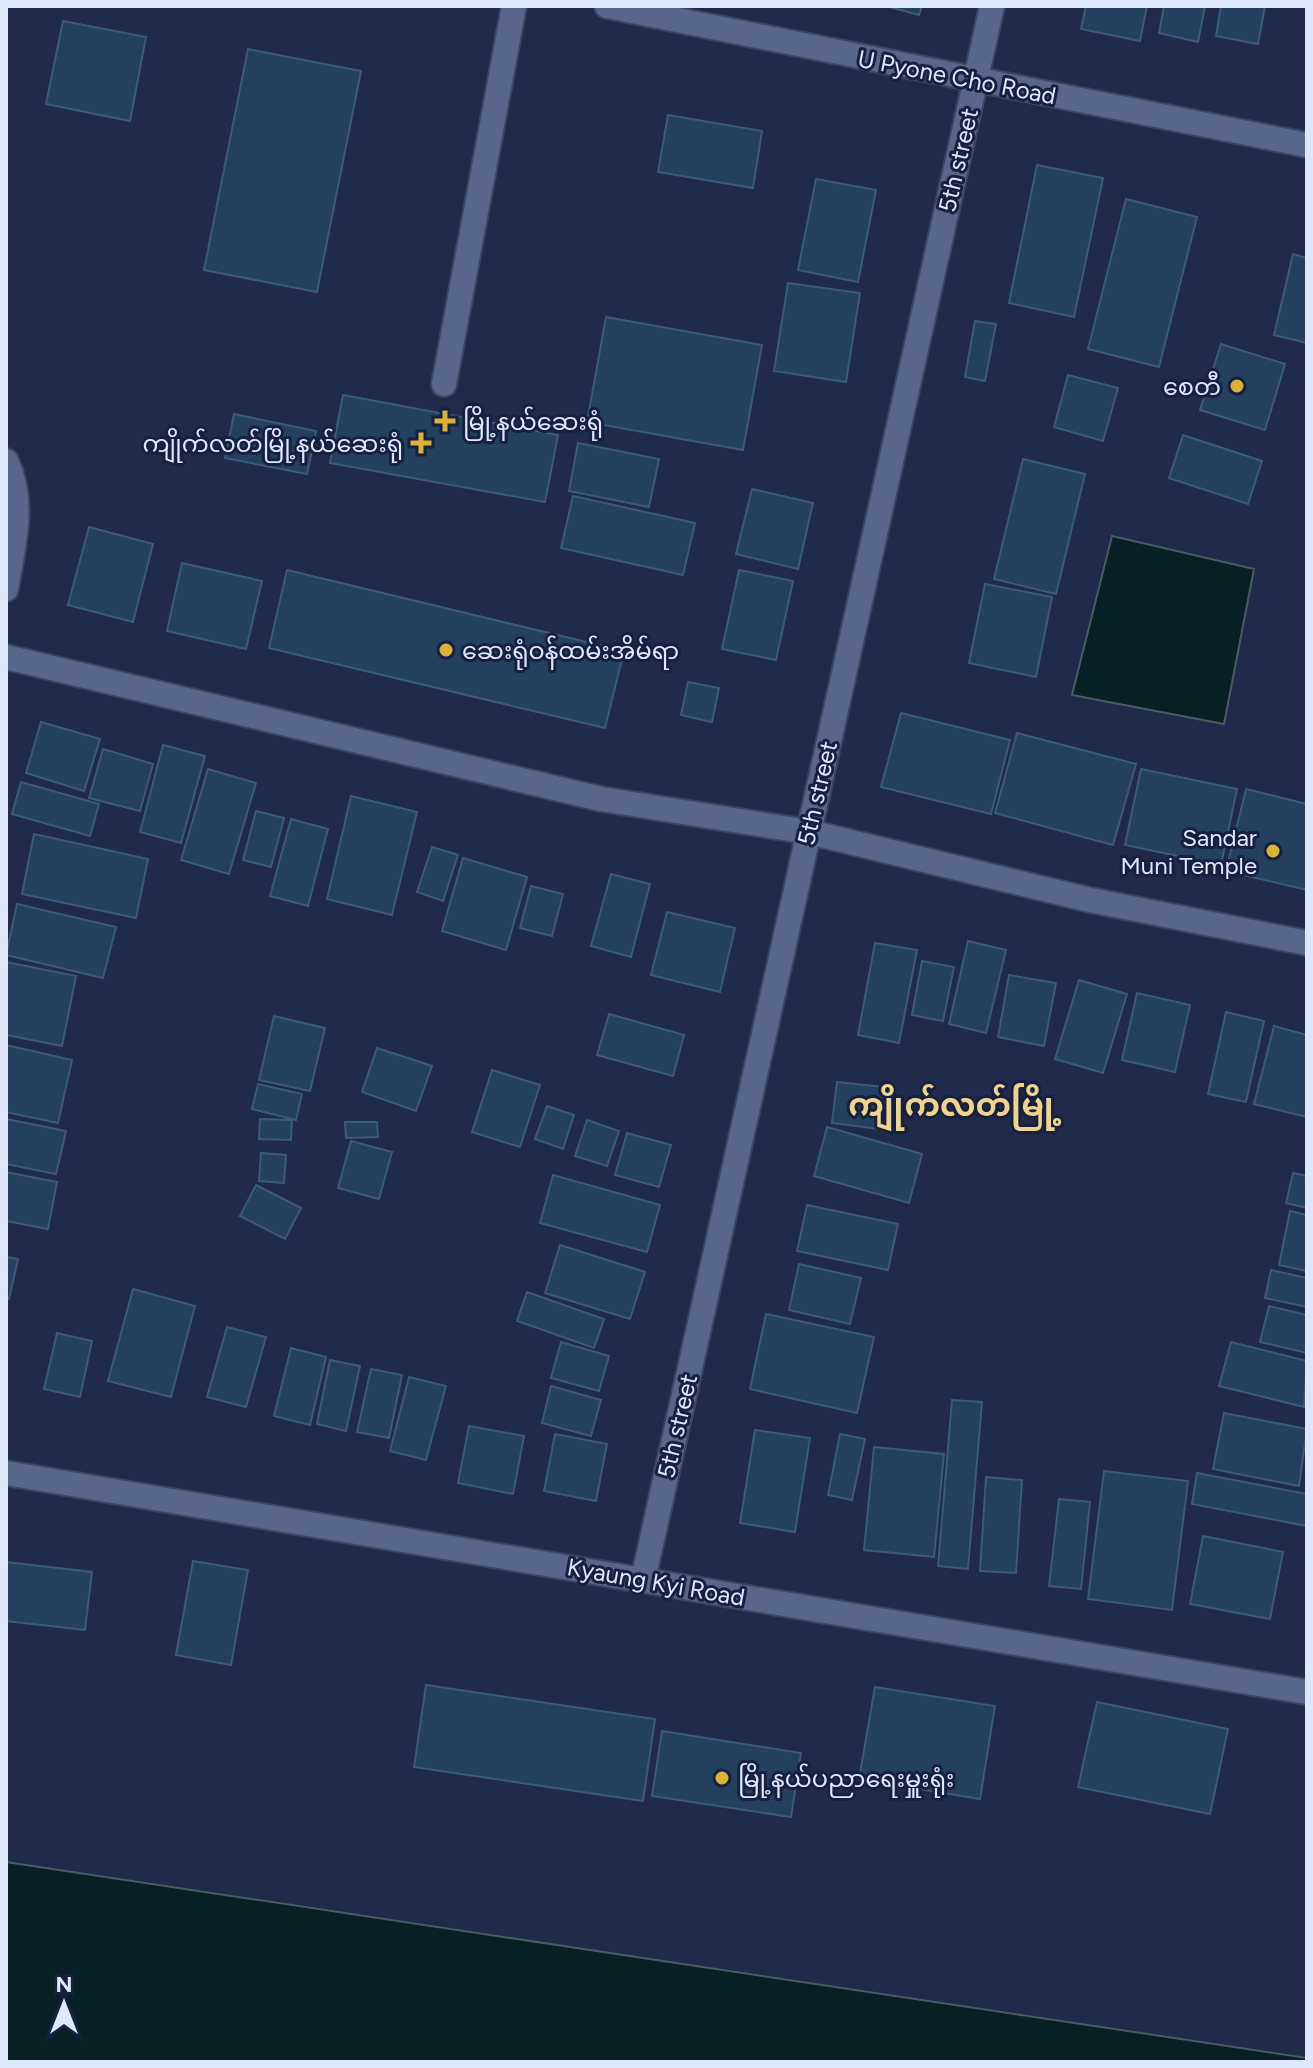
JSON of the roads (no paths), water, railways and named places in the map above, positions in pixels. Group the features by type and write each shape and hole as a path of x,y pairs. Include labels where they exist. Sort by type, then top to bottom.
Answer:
{"street":[{"path":"444,384 514,6"},
{"name":"U Pyone Cho Road","path":"607,6 1307,145"},
{"name":"5th street","path":"643,1580 992,6"},
{"path":"6,461 13,474 19,511 6,589"},
{"path":"6,657 601,799 809,832 1090,900 1307,943"},
{"name":"Kyaung Kyi Road","path":"6,1473 1307,1692"}],"place":[{"name":"စေတီ","path":"1237,386"},
{"name":"မြို့နယ်ဆေးရုံ","path":"445,421"},
{"name":"ကျိုက်လတ်မြို့နယ်ဆေးရုံ","path":"421,443"},
{"name":"ဆေးရုံဝန်ထမ်းအိမ်ရာ","path":"446,650"},
{"name":"Sandar Muni Temple","path":"1273,851"},
{"name":"မြို့နယ်ပညာရေးမှူးရုံး","path":"722,1778"}],"district":[{"name":"ကျိုက်လတ်မြို့","path":"955,1105"}]}
